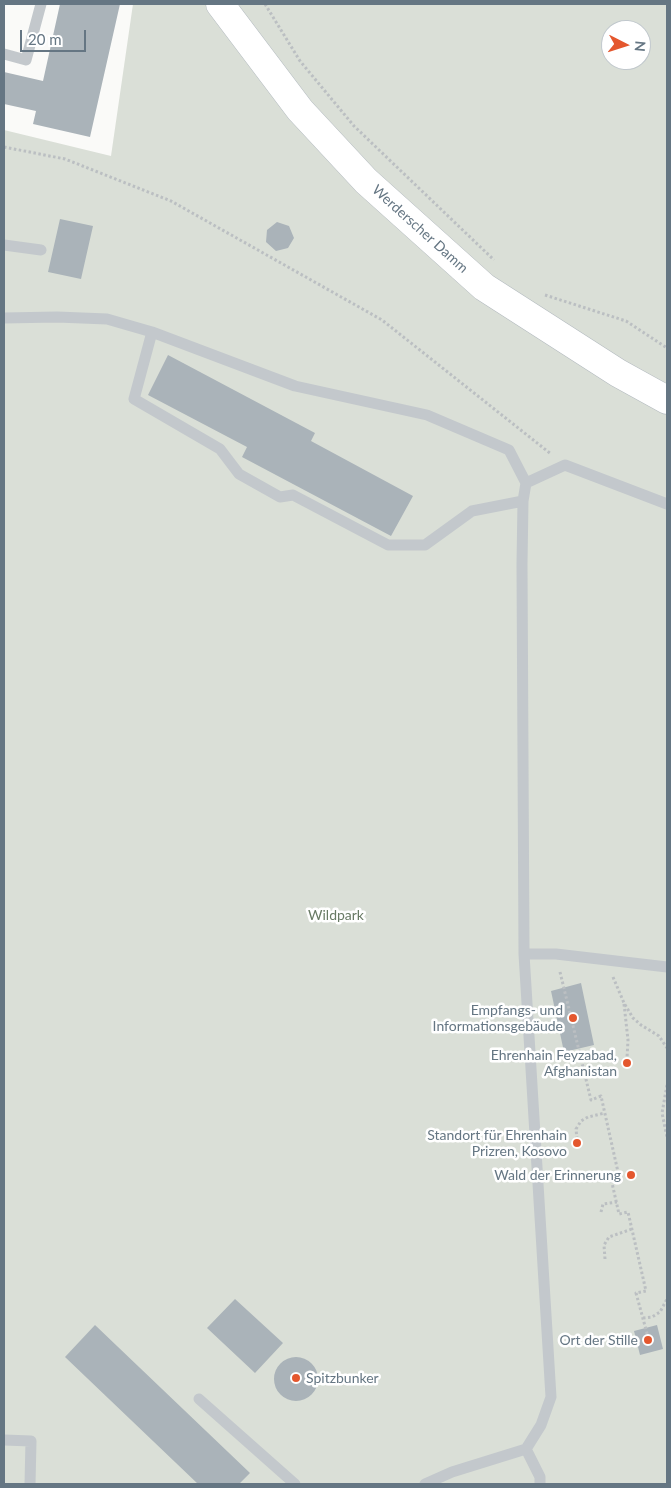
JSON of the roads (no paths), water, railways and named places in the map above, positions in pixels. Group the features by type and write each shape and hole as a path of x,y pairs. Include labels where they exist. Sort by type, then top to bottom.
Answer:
{"street":[{"name":"Werderscher Damm","path":"220,4 300,110 366,181 484,286 618,373 667,400"}],"lane":[{"path":"4,54 26,60 40,4"},
{"path":"4,245 41,250"},
{"path":"4,318 57,317 107,319 152,332 295,386 427,415 509,450 526,483 523,500 524,954 551,1397 540,1425 526,1449 452,1472 425,1484"},
{"path":"152,332 134,399 220,449 239,474 280,498 293,495 388,545 425,545 472,511 523,500"},
{"path":"526,483 564,465 667,504"},
{"path":"524,954 556,954 667,967"},
{"path":"199,1399 295,1484"},
{"path":"4,1440 31,1442 30,1484"},
{"path":"526,1449 540,1477 540,1484"}],"place":[{"name":"Empfangs- und Informationsgebäude","path":"573,1018"},
{"name":"Ehrenhain Feyzabad, Afghanistan","path":"627,1063"},
{"name":"Standort für Ehrenhain Prizren, Kosovo","path":"577,1143"},
{"name":"Wald der Erinnerung","path":"631,1175"},
{"name":"Ort der Stille","path":"648,1340"},
{"name":"Spitzbunker","path":"296,1378"}],"park label":[{"name":"Wildpark","path":"336,915"}]}
